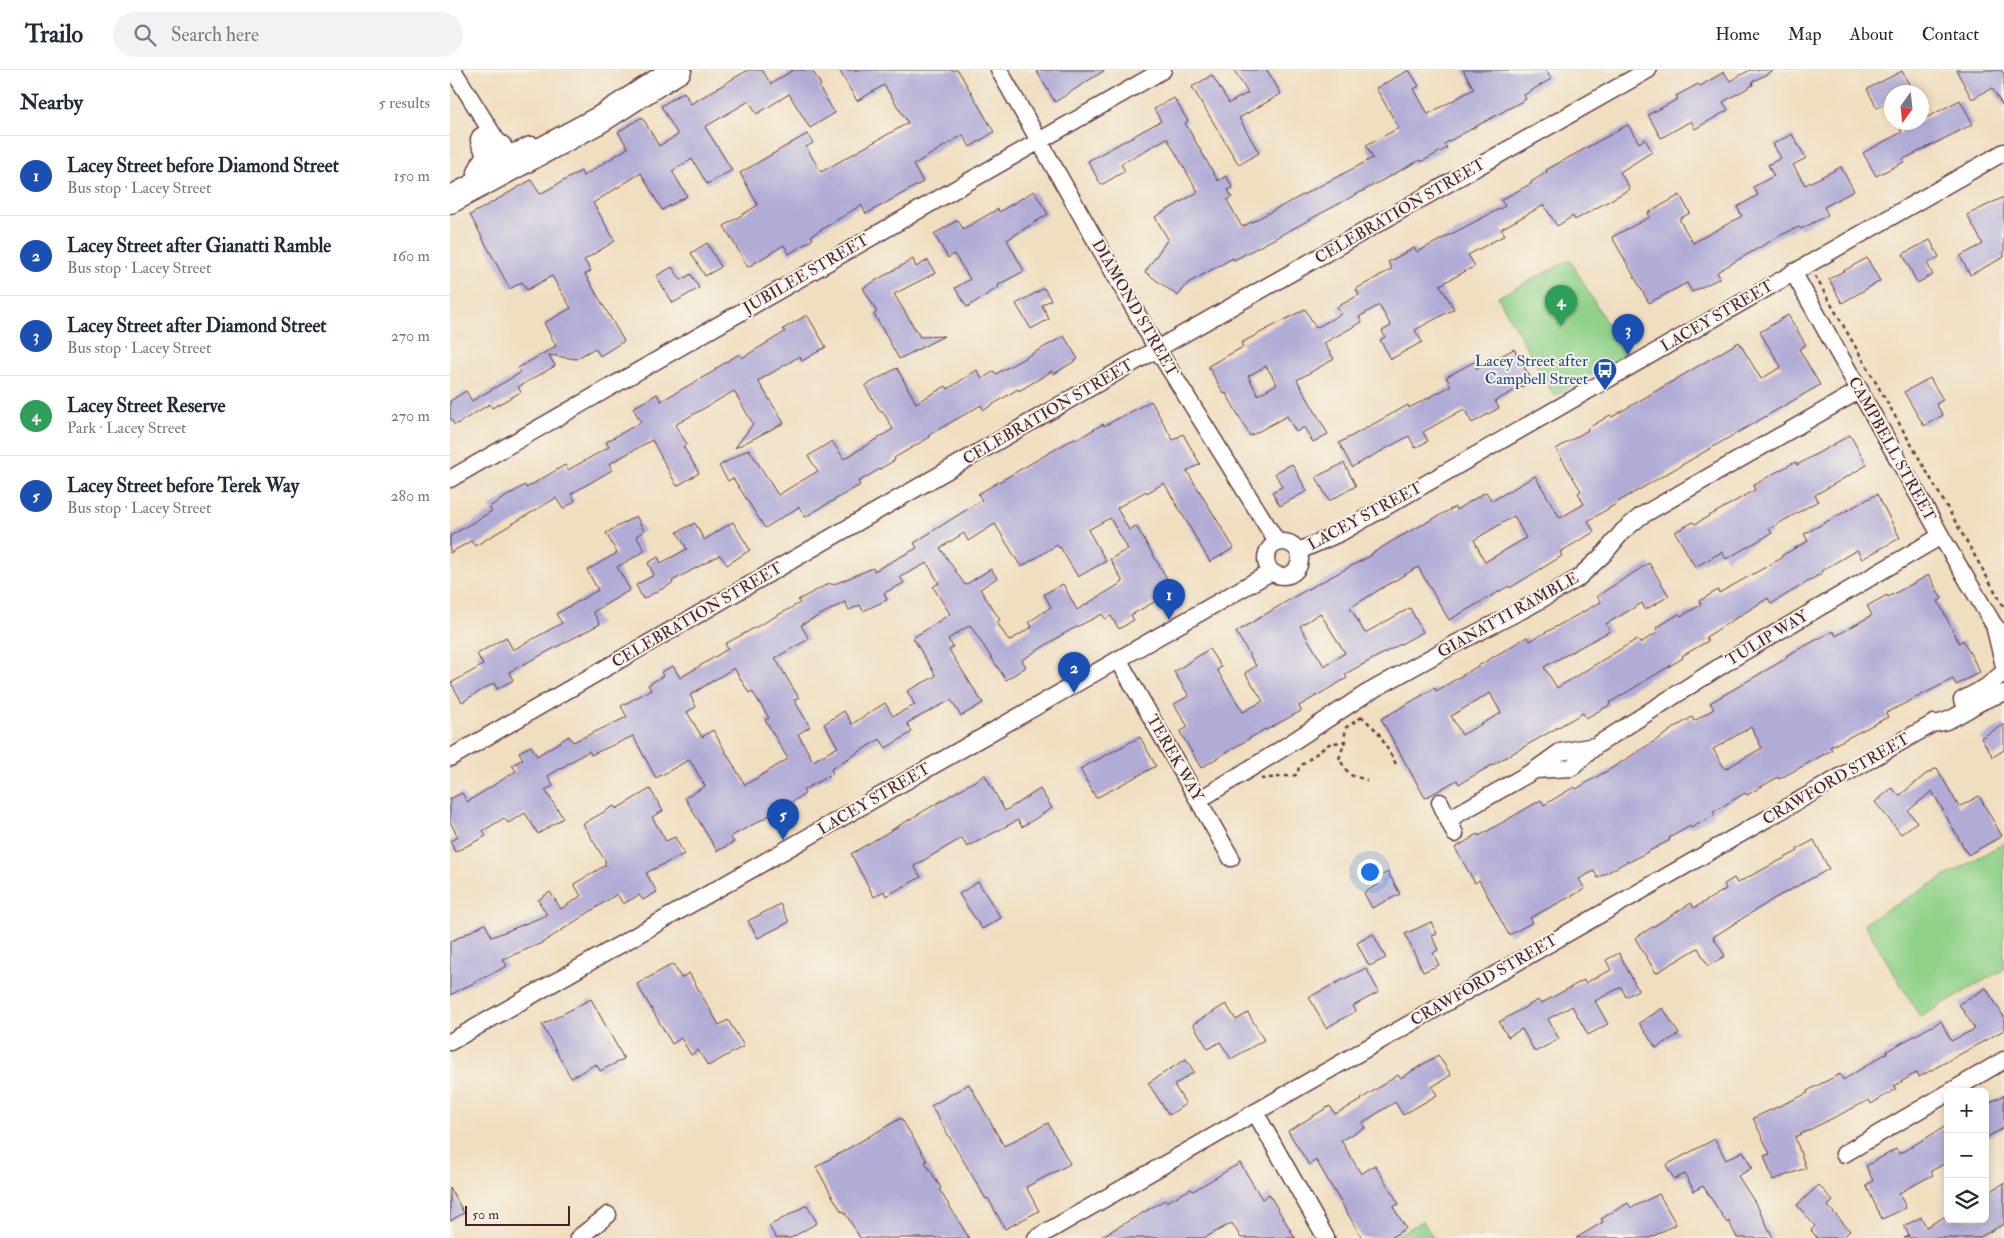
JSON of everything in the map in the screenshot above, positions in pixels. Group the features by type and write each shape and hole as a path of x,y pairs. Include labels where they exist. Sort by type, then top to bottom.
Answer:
{"main road":[{"path":"450,186 497,155 653,70"},
{"path":"450,200 497,155 602,118 678,70"}],"street":[{"path":"453,70 476,108 497,155"},
{"name":"DIAMOND STREET","path":"999,70 1157,349 1277,542"},
{"name":"JUBILEE STREET","path":"450,479 1163,70"},
{"name":"CELEBRATION STREET","path":"450,758 1157,349 1648,70"},
{"name":"LACEY STREET","path":"1299,551 1340,533 2004,152"},
{"name":"CAMPBELL STREET","path":"1793,272 1941,536 1999,631 2004,666"},
{"name":"GIANATTI RAMBLE","path":"1199,800 1277,752 1352,702 1410,668 1528,607 1577,579 1604,554 1623,531 1641,516 1860,390"},
{"name":"TULIP WAY","path":"1448,819 1535,770 1571,768 1598,745 1735,656 1941,536"},
{"path":"1285,541 1294,545 1299,551 1301,562 1297,570 1289,575 1281,576 1271,572 1266,560 1267,551 1277,542 1285,541"},
{"name":"LACEY STREET","path":"450,1042 1271,572"},
{"name":"TEREK WAY","path":"1118,659 1231,858"},
{"name":"CRAWFORD STREET","path":"1036,1238 1934,723 1936,718 1943,712 1986,687 2004,674"},
{"name":"CRAWFORD STREET","path":"1934,723 1939,724 1985,700 2004,693"},
{"path":"1440,802 1455,834"},
{"path":"1956,1088 2004,1060"},
{"path":"1844,1154 1944,1095"},
{"path":"1255,1112 1326,1238"},
{"path":"578,1238 608,1215"}],"path":[{"path":"1808,264 2004,607"},
{"path":"1352,702 1362,717 1378,732 1396,764"},
{"path":"1362,717 1344,728 1345,741 1338,759 1350,775 1367,780"},
{"path":"1255,781 1297,775 1300,767 1329,744 1345,741"}],"green space":[{"path":"1570,260 1625,355 1554,396 1498,297"},
{"path":"2004,843 2004,969 1920,1017 1864,923"},
{"path":"1423,1221 1433,1238 1393,1238"}],"building":[{"path":"748,70 762,70 771,84 793,70 812,70 821,85 819,87 835,113 810,128 789,94 757,114 749,101 705,127 732,170 707,184 692,159 672,171 687,196 662,210 641,173 593,203 615,241 584,260 591,271 585,274 624,341 600,356 595,348 576,359 549,355 555,366 518,387 521,392 492,408 490,404 455,425 450,418 450,401 466,391 472,401 520,373 518,368 556,346 544,323 571,308 552,276 527,290 522,282 510,289 470,215 531,180 540,194 581,171 583,176 628,148 618,132 642,117 659,146 678,135 661,106 684,92 691,104"},
{"path":"839,70 958,70 994,132 970,147 963,135 913,165 923,182 866,214 861,205 811,236 813,239 789,254 784,245 748,267 724,226 758,205 740,173 807,134 813,143 806,147 821,172 908,123 884,85 857,101"},
{"path":"1036,70 1105,70 1055,102"},
{"path":"1234,70 1267,70 1281,94 1239,118 1259,153 1239,165 1192,87 1212,75 1229,103 1248,93"},
{"path":"1409,70 1419,86 1414,89 1428,114 1474,89 1463,70 1546,70 1551,79 1524,95 1526,99 1444,144 1447,148 1421,162 1420,160 1234,260 1233,258 1188,283 1178,296 1145,272 1168,239 1155,217 1198,192 1167,138 1121,164 1125,171 1101,185 1088,161 1161,121 1154,109 1174,98 1188,121 1185,123 1218,181 1226,176 1233,188 1228,190 1232,197 1227,200 1242,227 1373,158 1366,145 1399,128 1376,88"},
{"path":"1750,70 1774,70 1752,82 1753,85 1723,102 1728,110 1695,129 1691,121 1661,138 1648,115 1678,99 1676,96 1698,84 1700,86 1724,72 1730,81"},
{"path":"1956,70 2001,70 2004,74 2004,108 1992,88 1972,99"},
{"path":"1902,71 1909,85 1884,85 1884,104 1877,108 1867,89"},
{"path":"1960,100 1973,124 1902,160 1904,162 1876,176 1863,153 1902,132 1900,130 1929,130 1929,116"},
{"path":"1628,125 1639,143 1645,139 1652,152 1620,172 1630,189 1575,220 1573,216 1557,226 1544,205 1501,229 1505,235 1468,255 1475,266 1440,285 1454,309 1415,330 1422,342 1391,359 1380,340 1385,337 1382,331 1391,326 1379,305 1359,317 1362,322 1324,343 1334,359 1297,380 1328,434 1313,442 1304,427 1296,432 1287,416 1250,436 1226,393 1224,394 1208,366 1243,347 1241,343 1305,309 1316,328 1341,314 1337,307 1359,295 1356,289 1392,269 1388,262 1414,248 1417,252 1505,206 1501,200 1532,183 1547,172 1546,170","holes":["1266,366 1277,384 1258,395 1248,376"]},
{"path":"1792,134 1806,158 1793,165 1805,185 1841,167 1854,191 1824,207 1828,215 1801,229 1799,227 1781,235 1717,272 1720,278 1692,292 1687,283 1649,303 1612,237 1650,217 1648,213 1680,195 1690,213 1679,219 1693,243 1742,216 1737,207 1758,195 1753,187 1774,176 1768,165 1781,158 1773,144"},
{"path":"1034,191 1048,214 1007,240 1024,271 998,285 999,287 967,307 955,288 970,279 954,254 948,258 934,234 958,220 963,229 998,209 999,212"},
{"path":"2004,197 2004,257 1970,275 1960,256 1983,244 1967,215"},
{"path":"1930,240 1939,257 1927,263 1933,275 1917,283 1903,254"},
{"path":"707,243 721,267 705,276 691,253"},
{"path":"1867,258 1880,281 1842,303 1829,279"},
{"path":"913,259 916,267 928,260 935,273 894,294 920,337 944,336 899,359 874,314 877,312 863,288"},
{"path":"672,267 681,280 691,274 699,288 673,303 656,276"},
{"path":"1044,288 1051,300 1042,305 1049,319 1031,329 1016,304"},
{"path":"807,315 826,347 802,361 800,356 758,381 784,423 735,448 753,424 734,391 675,425 687,444 683,446 699,473 677,486 652,440 609,464 612,470 571,494 575,501 563,509 556,498 475,546 471,541 450,553 450,536 492,511 489,507 525,485 526,488 565,465 568,470 609,447 606,442 641,422 633,408 657,394 661,401 716,370 739,354 742,358 785,332 783,329"},
{"path":"1788,315 1806,345 1799,349 1820,385 1616,503 1588,521 1594,532 1560,552 1562,556 1510,588 1509,586 1449,620 1418,567 1377,591 1350,608 1365,633 1410,608 1423,632 1345,674 1347,678 1299,706 1301,711 1265,729 1201,768 1180,732 1188,727 1174,704 1189,696 1174,672 1209,649 1221,667 1217,670 1243,712 1263,701 1245,673 1256,666 1236,632 1299,594 1372,555 1394,540 1455,507 1456,510 1486,492 1492,501 1535,476 1560,518 1584,504 1578,493 1581,491 1556,449 1610,415 1612,417 1739,342 1761,379 1781,367 1760,332","holes":["1514,516 1526,538 1485,562 1474,540","1320,613 1345,653 1324,666 1300,626"]},
{"path":"1064,336 1078,359 1054,374 1052,371 1019,391 1018,389 984,410 981,405 929,435 930,437 858,482 860,485 805,517 799,507 765,528 733,478 728,481 719,466 749,449 778,495 818,471 808,456 832,441 844,459 893,429 865,386 897,368 916,403 946,386 948,389 977,370 982,379 994,371 996,374"},
{"path":"1514,349 1532,381 1495,401 1499,408 1472,423 1464,409 1423,432 1428,441 1415,448 1409,436 1352,467 1339,443 1408,405 1409,408 1451,386 1446,377 1474,362 1477,369"},
{"path":"1930,378 1943,400 1936,404 1943,415 1924,426 1904,392"},
{"path":"1151,401 1173,440 1183,434 1200,464 1187,471 1234,548 1210,562 1164,483 1117,508 1129,530 1136,526 1172,587 1154,597 1156,601 1131,615 1134,620 1119,629 1111,616 1105,619 1102,614 1065,633 1022,660 1026,667 1006,680 970,625 948,639 953,647 949,650 983,703 961,716 951,700 907,723 912,732 886,748 880,739 831,769 833,774 803,790 805,794 730,837 734,842 717,851 685,798 705,786 691,762 689,760 656,778 633,736 591,755 589,751 548,776 553,786 545,790 563,818 538,834 525,813 508,823 504,818 483,831 486,836 455,852 450,841 458,837 450,822 450,799 462,793 467,802 516,771 512,765 523,759 519,752 531,746 537,756 569,736 573,742 627,717 621,706 651,690 648,685 663,676 661,672 673,666 680,678 728,649 725,644 800,603 798,600 830,583 832,585 873,568 874,571 917,548 914,543 982,500 978,494 1075,438 1076,440 1103,424 1104,426","holes":["1110,518 1128,549 1110,559 1123,582 1077,610 1063,584 1044,594 1051,607 1029,622 1032,627 1009,641 997,622 1000,620 980,589 997,578 991,569 965,585 940,548 964,533 968,541 995,524 1021,567 1057,545 1078,577 1106,561 1088,530","927,563 939,583 933,587 950,614 913,638 936,676 907,691 915,705 893,716 885,703 852,724 844,711 824,724 838,747 813,761 798,734 810,727 794,700 799,698 775,658 809,639 801,625 845,602 849,610 860,605 863,611 887,600 884,593 904,583 900,577","734,668 749,693 752,691 769,718 765,720 788,759 745,785 713,730 702,737 687,712 696,707 690,695"]},
{"path":"1850,435 1867,465 1815,495 1818,501 1769,529 1772,533 1726,559 1722,552 1695,567 1675,532 1693,522 1695,524 1755,490 1753,486 1771,475 1795,462 1797,465"},
{"path":"1344,463 1356,486 1329,501 1316,477"},
{"path":"1292,464 1307,491 1280,506 1272,492 1282,487 1275,473"},
{"path":"1877,494 1900,538 1862,559 1857,550 1771,604 1768,598 1706,637 1708,641 1609,703 1610,705 1586,718 1583,713 1459,784 1457,780 1425,798 1381,719 1435,688 1436,691 1527,637 1530,641 1601,602 1597,596 1649,563 1669,596 1645,610 1642,603 1606,624 1610,631 1544,667 1557,688 1637,639 1640,643 1658,632 1656,628 1679,614 1681,616 1701,605 1699,601 1718,590 1719,593 1782,558 1781,556 1808,541 1804,534","holes":["1490,693 1501,713 1462,735 1451,716"]},
{"path":"636,516 644,531 636,536 645,551 617,567 630,590 593,612 600,624 509,672 513,680 497,689 494,683 462,702 451,683 483,665 477,654 506,637 513,650 562,623 556,614 598,590 587,570 617,553 606,533"},
{"path":"733,522 750,550 727,565 720,555 643,599 636,585 654,575 648,563 658,557 661,563 687,549 677,532 695,523 704,540"},
{"path":"1929,575 1942,599 1938,601 1959,643 1963,640 1980,672 1956,685 1953,679 1886,713 1888,717 1830,747 1832,750 1747,795 1745,793 1713,812 1715,815 1691,828 1690,826 1669,838 1670,840 1629,862 1598,878 1594,871 1579,879 1585,889 1530,918 1533,922 1509,935 1479,880 1475,883 1455,848 1541,800 1544,805 1574,787 1576,789 1692,717 1694,721 1714,709 1710,703 1787,658 1786,656 1833,631 1836,636 1872,615 1867,606 1887,595 1888,597","holes":["1751,727 1762,748 1725,769 1713,749"]},
{"path":"2004,724 2004,750 1993,757 1981,738"},
{"path":"1140,737 1156,766 1096,798 1080,769"},
{"path":"1937,768 1959,807 1979,796 2002,836 1968,855 1932,791 1908,811 1917,822 1901,834 1875,802 1892,788 1899,796 1926,774"},
{"path":"985,775 1005,811 1040,789 1052,808 1022,827 1018,820 967,847 962,838 914,866 921,877 886,896 884,891 874,897 851,854"},
{"path":"650,789 663,811 652,817 666,841 675,837 684,854 646,873 657,892 643,900 639,895 623,904 617,894 542,943 503,959 507,966 450,995 450,942 485,924 492,937 547,915 538,900 550,892 561,909 581,896 574,884 606,865 583,824 614,806 616,809"},
{"path":"1814,840 1829,869 1775,898 1713,937 1725,956 1708,966 1698,948 1656,973 1635,938 1691,903 1694,908 1726,889 1724,884 1734,878 1737,883 1798,851 1797,849"},
{"path":"1388,872 1400,894 1372,908 1364,893 1379,884 1376,879"},
{"path":"978,882 1001,918 982,929 959,894"},
{"path":"780,904 789,922 758,938 748,921"},
{"path":"1431,922 1437,934 1432,936 1438,950 1433,953 1439,965 1423,972 1405,934"},
{"path":"1373,934 1386,958 1369,966 1357,943"},
{"path":"1619,953 1638,990 1626,997 1621,987 1595,1001 1608,1024 1588,1035 1572,1006 1548,1019 1559,1039 1535,1052 1522,1029 1508,1037 1499,1022 1538,1000 1540,1004 1584,980 1585,983 1611,970 1606,960"},
{"path":"673,964 681,978 689,973 719,1025 728,1020 744,1046 708,1066 698,1050 691,1055 681,1038 672,1044 637,984"},
{"path":"1366,968 1379,992 1353,1006 1356,1011 1326,1028 1309,997"},
{"path":"1986,988 2004,1017 2004,1030 1919,1077 1916,1073 1894,1086 1896,1089 1871,1104 1869,1100 1795,1137 1806,1168 1773,1180 1764,1156 1770,1154 1753,1118 1808,1093 1807,1091 1840,1074 1843,1080 1887,1053 1887,1051 1941,1021 1951,1041 1975,1029 1959,1004"},
{"path":"591,999 624,1059 600,1071 596,1064 571,1078 542,1025"},
{"path":"1226,1004 1236,1020 1248,1013 1264,1040 1231,1059 1220,1042 1208,1049 1193,1024"},
{"path":"1663,1008 1679,1034 1656,1048 1639,1023"},
{"path":"1438,1055 1451,1075 1432,1087 1437,1095 1403,1115 1395,1102 1362,1123 1365,1128 1341,1140 1361,1174 1375,1165 1399,1204 1393,1207 1406,1228 1390,1238 1362,1238 1316,1160 1309,1165 1288,1131 1330,1106 1335,1114 1362,1100 1398,1075 1401,1078"},
{"path":"1186,1059 1194,1072 1174,1085 1186,1104 1169,1115 1148,1083"},
{"path":"969,1084 1004,1146 1048,1123 1070,1164 1026,1187 1039,1211 1005,1229 931,1106"},
{"path":"2004,1095 2004,1128 1989,1136 1989,1133 1989,1103"},
{"path":"901,1118 927,1161 925,1162 941,1188 939,1189 969,1238 860,1238 831,1194 816,1167"},
{"path":"1944,1127 1944,1164 1931,1171 1933,1175 1899,1193 1906,1208 1882,1219 1866,1185 1873,1181 1866,1166 1896,1149 1899,1154"},
{"path":"1715,1139 1726,1160 1743,1151 1752,1168 1738,1176 1759,1209 1773,1238 1737,1238 1729,1221 1727,1223 1703,1186 1694,1191 1685,1174 1674,1179 1666,1165"},
{"path":"1240,1163 1262,1199 1269,1194 1295,1238 1241,1238 1232,1223 1204,1238 1099,1238 1165,1200 1166,1202 1191,1189 1193,1191"},
{"path":"2004,1183 2004,1224 1978,1238 1904,1238 1909,1236 1904,1226 1921,1217 1926,1227 1944,1217 1944,1223 1989,1223 1989,1192"},
{"path":"1819,1185 1833,1201 1828,1206 1850,1231 1842,1238 1817,1238 1811,1230 1815,1226 1797,1205"},
{"path":"450,1188 464,1213 450,1221"},
{"path":"1659,1194 1676,1224 1650,1238 1576,1238 1603,1222 1601,1219 1628,1203 1631,1208"},
{"path":"807,1205 817,1223 791,1238 776,1238 769,1226"}],"place":[{"name":"Lacey Street Reserve","path":"1561,326"},
{"name":"Lacey Street after Diamond Street","path":"1628,355"},
{"name":"Lacey Street after Campbell Street","path":"1605,391"},
{"name":"Lacey Street before Diamond Street","path":"1169,620"},
{"name":"Lacey Street after Gianatti Ramble","path":"1074,693"},
{"name":"Lacey Street before Terek Way","path":"783,840"}]}
